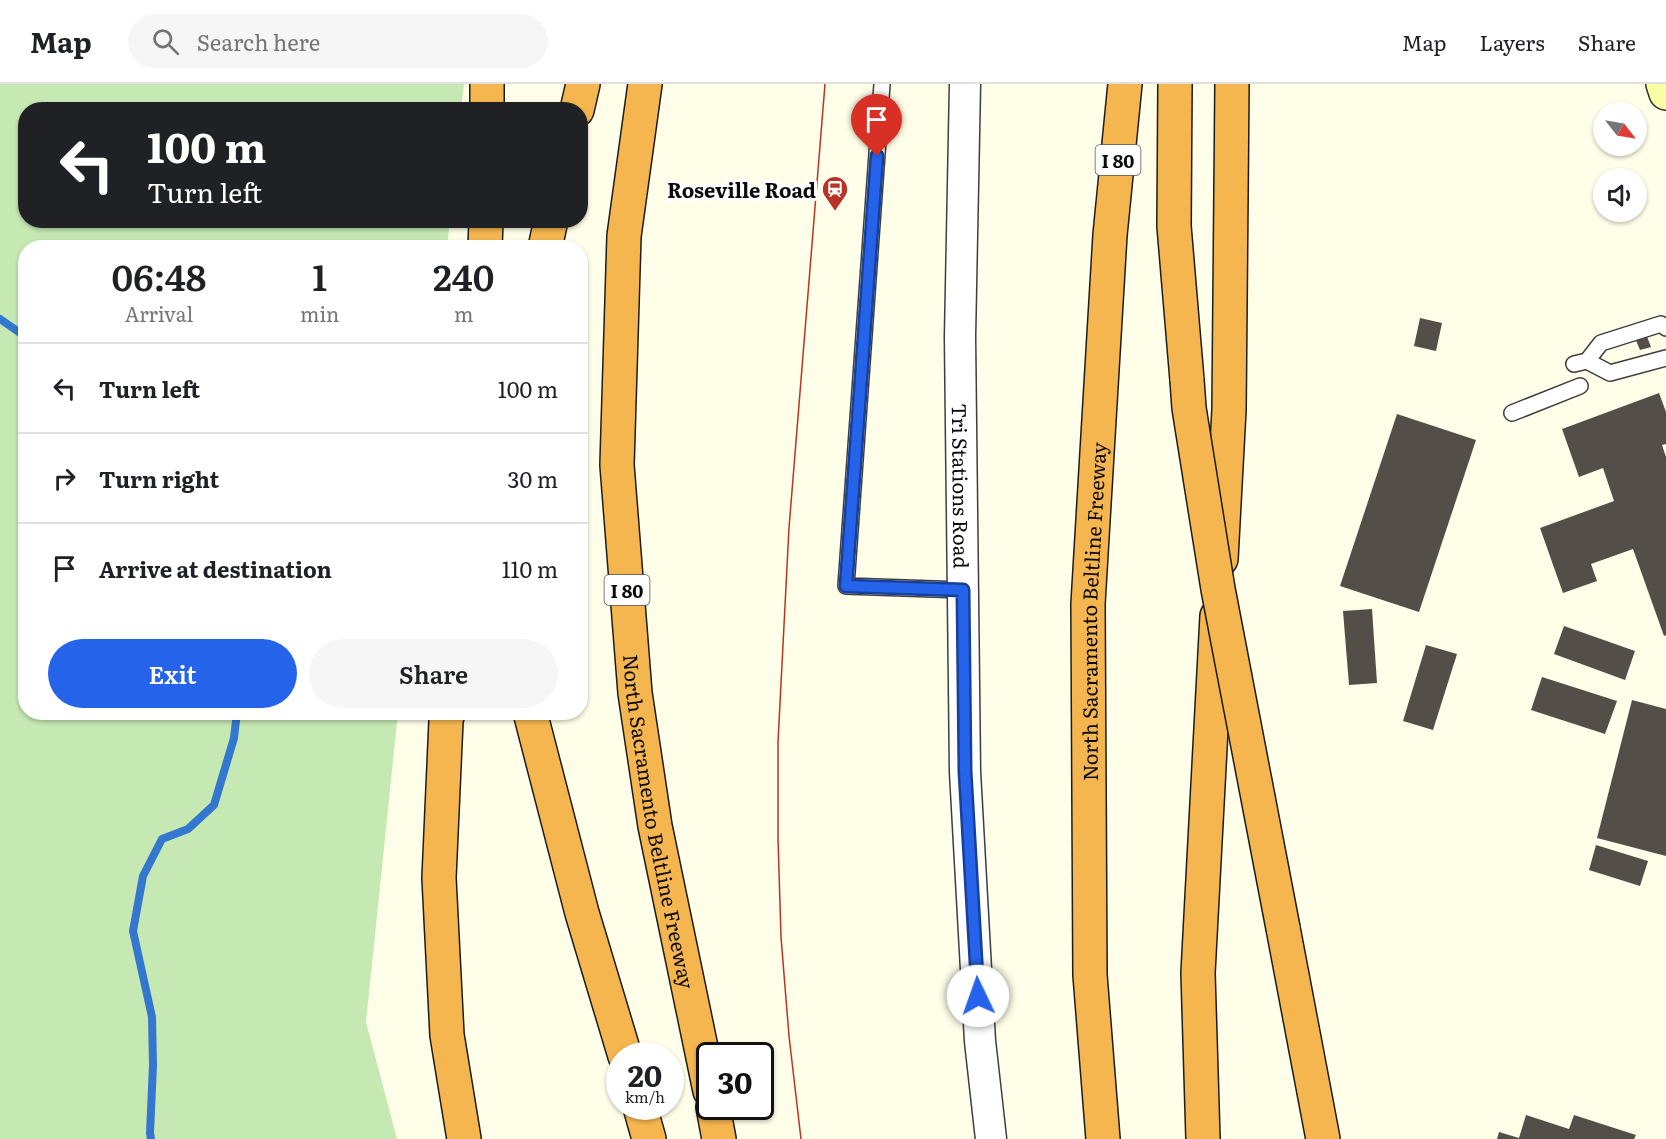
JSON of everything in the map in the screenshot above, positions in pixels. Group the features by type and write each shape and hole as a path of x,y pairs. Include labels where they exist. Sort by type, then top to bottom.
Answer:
{"highway":[{"path":"487,84 487,102"},
{"path":"579,102 583,84"},
{"name":"North Sacramento Beltline Freeway","path":"645,84 624,236 617,465 635,693 655,826 700,1042"},
{"name":"North Sacramento Beltline Freeway","path":"1103,1139 1090,975 1088,604 1110,235 1125,84"},
{"path":"1175,84 1174,226 1189,408 1218,589 1323,1139"},
{"path":"1203,1139 1198,973 1228,410 1232,84"},
{"path":"447,720 439,878 447,1035 464,1139"},
{"path":"533,720 582,914 620,1042"},
{"path":"644,1120 649,1139"},
{"path":"715,1120 719,1139"}],"main road":[{"path":"1663,84 1666,93"}],"street":[{"name":"Tri Stations Road","path":"965,84 960,337 965,771 980,1041 991,1139"}],"lane":[{"path":"882,84 846,586 963,590"},
{"path":"1666,328 1662,324 1600,342 1580,363 1610,373 1666,358"},
{"path":"1512,413 1580,386"}],"green space":[{"path":"0,84 464,84 462,102 18,102 18,228 449,228 448,240 18,240 18,720 397,720 366,1022 397,1139 0,1139"}],"building":[{"path":"1420,318 1442,323 1436,351 1414,346"},
{"path":"1646,334 1651,347 1640,350 1635,338"},
{"path":"1659,393 1666,412 1666,444 1662,445 1666,457 1666,635 1664,636 1633,549 1591,564 1597,581 1563,593 1540,528 1614,501 1603,468 1579,477 1562,429"},
{"path":"1397,414 1476,440 1419,612 1340,586"},
{"path":"1372,609 1377,683 1349,685 1343,611"},
{"path":"1564,626 1635,651 1625,680 1554,654"},
{"path":"1426,645 1457,654 1433,730 1403,721"},
{"path":"1542,677 1617,701 1605,734 1531,710"},
{"path":"1632,700 1666,709 1666,856 1597,838"},
{"path":"1596,845 1648,861 1640,886 1589,870"},
{"path":"1526,1115 1569,1129 1574,1115 1636,1135 1634,1139 1497,1139 1499,1132 1519,1138"}],"waterway":[{"path":"0,319 18,331"},
{"path":"151,1139 152,1017 133,931 143,876 162,839 188,829 214,805 234,738 236,720"}],"tram line":[{"path":"801,1139 781,937 778,742 789,528 825,84"}],"place":[{"name":"Roseville Road","path":"835,212"}],"route":[{"path":"877,156 846,586 963,590 965,771 978,996"}]}
